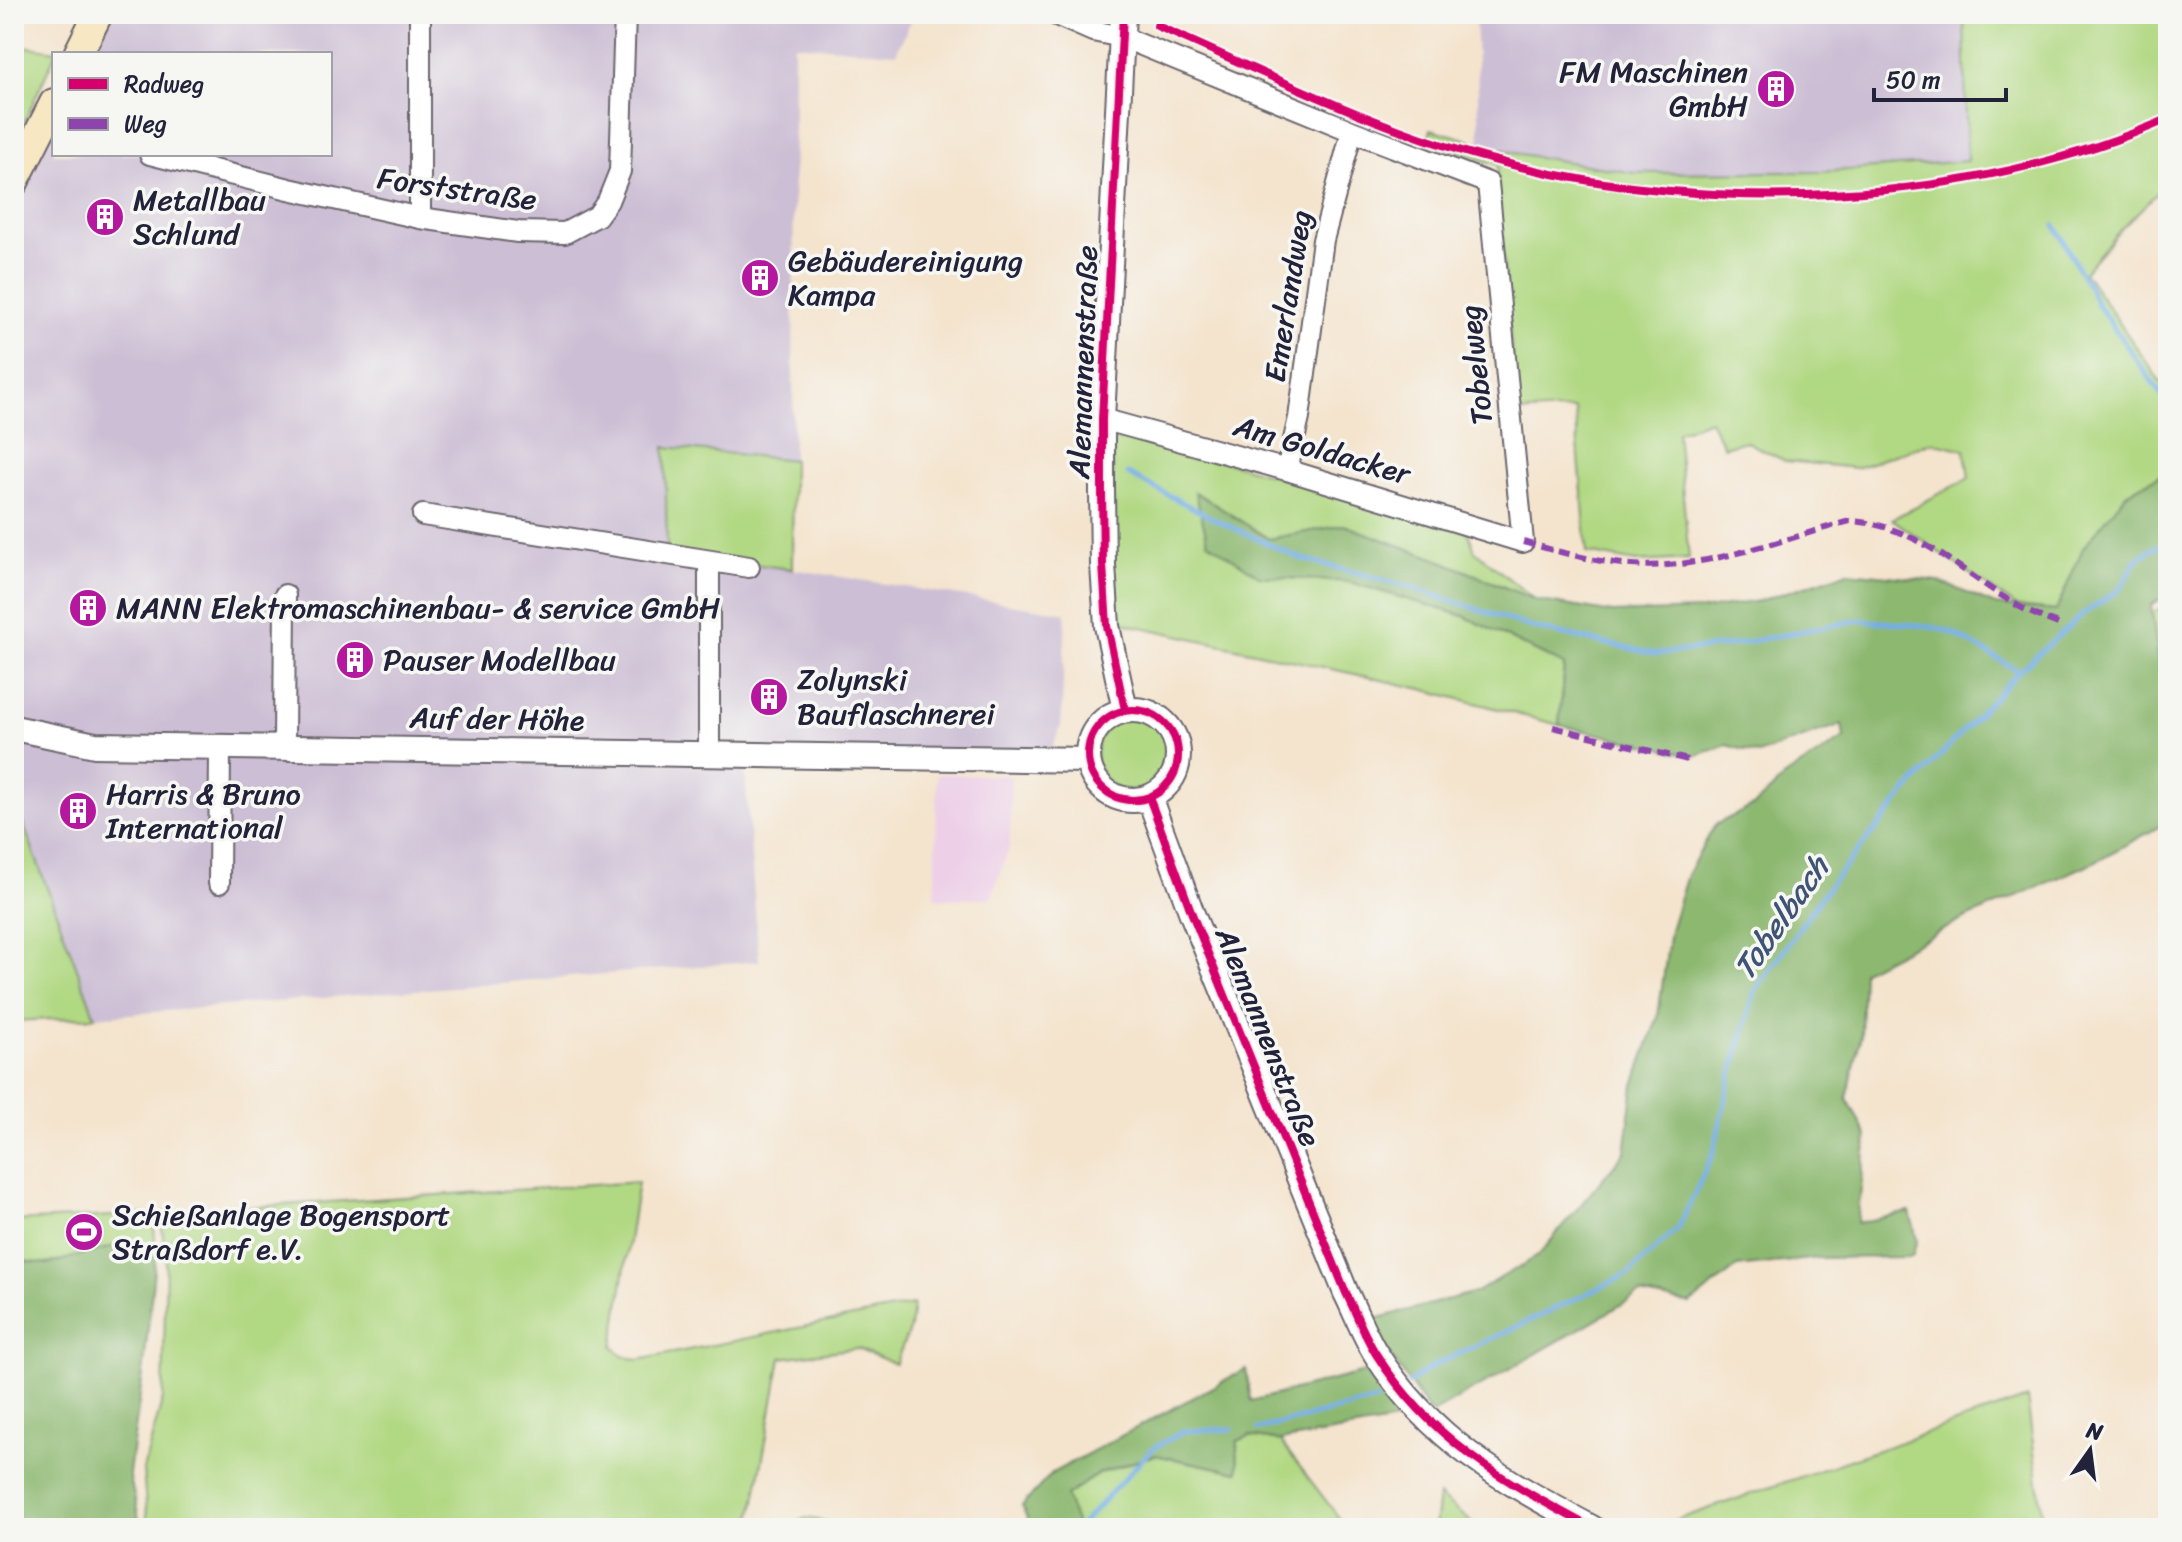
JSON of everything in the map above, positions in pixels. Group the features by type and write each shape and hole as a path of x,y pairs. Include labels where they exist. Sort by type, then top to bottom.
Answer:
{"main road":[{"path":"79,52 98,14"},
{"path":"14,182 52,108"}],"street":[{"path":"420,14 420,218"},
{"name":"Forststraße","path":"158,156 420,218 518,232 565,233 597,216 608,201 620,171 625,14"},
{"path":"1054,14 1093,31 1123,25 1352,131"},
{"name":"Alemannenstraße","path":"1123,25 1102,419 1107,626 1125,710"},
{"name":"Tobelweg","path":"1352,131 1488,183 1523,542"},
{"name":"Emerlandweg","path":"1287,470 1299,418 1323,240 1352,131"},
{"name":"Am Goldacker","path":"1102,419 1287,470 1523,542"},
{"path":"423,515 749,567"},
{"path":"709,561 709,755"},
{"path":"284,747 285,595"},
{"path":"1125,710 1152,714 1167,726 1176,742 1177,761 1171,779 1149,797 1129,800 1110,794 1095,779 1088,760 1094,732 1107,718 1125,710"},
{"name":"Auf der Höhe","path":"14,728 95,745 1088,760"},
{"path":"219,883 220,747"},
{"name":"Alemannenstraße","path":"1149,797 1192,914 1346,1293 1374,1351 1397,1385 1462,1451 1510,1484 1592,1528"}],"shaded area":[{"path":"109,14 914,14 896,53 794,44 793,460 666,447 668,555 792,569 1066,613 1061,726 1051,752 743,748 759,961 95,1017 14,799 14,206 52,130 52,156 332,156 332,52 90,52"},
{"path":"1475,14 1964,14 1968,161 1822,172 1634,173 1514,153 1480,143"},
{"path":"937,774 1011,776 1010,845 991,898 935,899"}],"green space":[{"path":"1964,14 2168,14 2168,182 2084,272 2168,393 2168,471 2127,493 2084,548 2056,611 2017,607 1892,519 1969,478 1965,450 1932,442 1856,468 1785,461 1745,441 1724,447 1710,420 1677,432 1689,559 1636,562 1587,553 1575,409 1517,413 1497,195 1498,165 1428,142 1431,129 1514,153 1634,173 1822,172 1967,161"},
{"path":"14,45 57,51 52,52 52,62 14,144"},
{"path":"1113,429 1468,532 1475,551 1535,600 1344,525 1269,539 1197,493 1259,576 1349,582 1464,616 1564,665 1559,725 1422,689 1123,623 1112,613"},
{"path":"665,447 793,460 792,569 667,554"},
{"path":"2168,471 2168,595 2151,605 2168,733 2168,822 2094,862 1960,921 1863,971 1861,1035 1847,1098 1867,1136 1857,1223 1910,1212 1917,1240 1912,1257 1818,1258 1737,1267 1690,1304 1640,1294 1431,1414 1367,1321 1476,1292 1538,1256 1625,1152 1634,1085 1658,1016 1670,930 1687,875 1715,825 1755,805 1788,774 1844,738 1842,724 1758,754 1727,745 1694,756 1559,725 1564,665 1464,616 1349,582 1259,576 1208,542 1195,492 1269,539 1344,525 1535,600 1613,613 1701,610 1759,601 1848,572 1938,581 1995,605 2056,611 2083,548 2127,493"},
{"path":"2168,604 2168,733 2152,613"},
{"path":"1133,718 1147,721 1159,729 1167,741 1170,755 1167,769 1159,781 1147,789 1133,792 1119,789 1107,781 1099,769 1096,755 1099,741 1107,729 1119,721"},
{"path":"14,799 95,1017 14,1021"},
{"path":"638,1182 613,1346 621,1355 638,1360 913,1305 910,1328 895,1364 857,1348 781,1358 750,1528 148,1528 143,1470 163,1398 166,1259 160,1213"},
{"name":"Schießanlage Bogensport Straßdorf e.V.","path":"153,1214 156,1251 130,1242 48,1264 14,1260 14,1221"},
{"path":"130,1242 156,1251 129,1473 141,1528 14,1528 14,1260 48,1264"},
{"path":"1246,1369 1251,1401 1369,1371 1407,1419 1280,1441 1250,1436 1237,1441 1238,1472 1155,1455 1099,1473 1066,1496 1078,1528 1031,1528 1022,1506 1052,1473"},
{"path":"2027,1398 2044,1528 1653,1528"},
{"path":"1250,1436 1280,1441 1340,1519 1338,1528 1078,1528 1065,1496 1099,1473 1155,1455 1238,1472 1237,1441"},
{"path":"1439,1496 1479,1528 1435,1528"},
{"path":"806,1518 866,1528 778,1528"}],"waterway":[{"path":"2055,225 2099,307 2168,404"},
{"path":"1128,474 1212,518 1299,558 1410,587 1537,629 1656,654 1732,645 1859,620 1927,626 1951,632 2019,671"},
{"name":"Tobelbach","path":"1409,1383 1435,1365 1628,1274 1679,1227 1713,1154 1755,991 1829,886 1907,791 2019,671 2083,614 2120,589 2137,559 2168,540"},
{"name":"Tobelbach","path":"1258,1429 1376,1400"},
{"name":"Tobelbach","path":"1078,1528 1152,1449 1184,1431 1232,1429"}],"marked path":[{"path":"1523,542 1605,562 1659,566 1742,552 1850,521 1875,524 1920,542 2003,596 2058,624"},
{"path":"1553,727 1692,761"}],"cycle path":[{"path":"1123,14 1102,419 1102,491 1107,626 1125,710"},
{"path":"1147,14 1159,19 1157,26 1328,102 1460,151 1585,180 1668,191 1753,195 1840,194 1926,185 2010,170 2091,148 2168,119"},
{"path":"1133,710 1150,714 1165,723 1174,738 1178,755 1174,772 1165,787 1150,796 1133,800 1116,796 1101,787 1092,772 1088,755 1092,738 1101,723 1116,714 1133,710"},
{"path":"1149,797 1192,914 1346,1293 1376,1354 1397,1385 1445,1435 1499,1475 1592,1528"}],"place":[{"name":"FM Maschinen GmbH","path":"1776,89"},
{"name":"Metallbau Schlund","path":"105,217"},
{"name":"Gebäudereinigung Kampa","path":"760,278"},
{"name":"MANN Elektromaschinenbau- & service GmbH","path":"88,608"},
{"name":"Pauser Modellbau","path":"355,660"},
{"name":"Zolynski Bauflaschnerei","path":"769,697"},
{"name":"Harris & Bruno International","path":"78,811"},
{"name":"Schießanlage Bogensport Straßdorf e.V.","path":"84,1232"}]}
